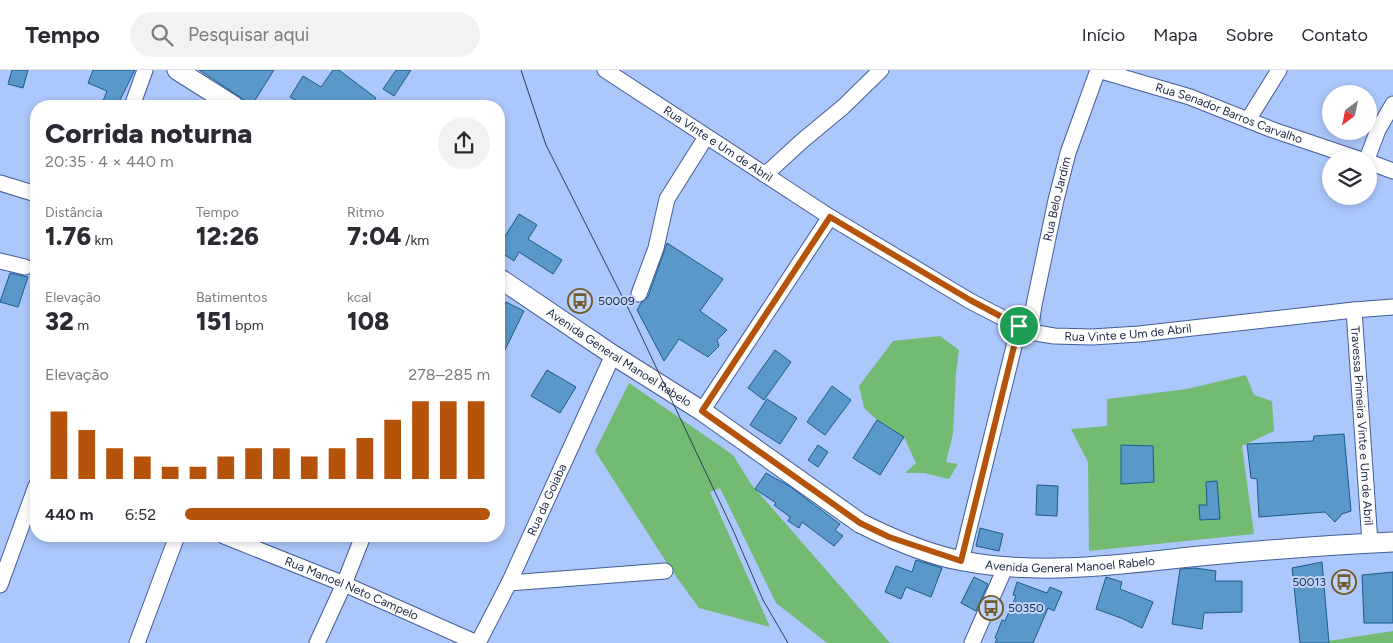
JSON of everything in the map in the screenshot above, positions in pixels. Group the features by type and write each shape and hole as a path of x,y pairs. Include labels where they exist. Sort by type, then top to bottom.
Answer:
{"main road":[{"path":"178,70 225,100"},
{"name":"Avenida General Manoel Rabelo","path":"505,282 613,355 702,411 860,523 889,537 961,561 1005,568 1073,568 1299,547 1393,542"}],"street":[{"path":"134,100 145,70"},
{"name":"Rua Vinte e Um de Abril","path":"605,70 830,217 970,300 1025,329 1054,336 1092,338 1393,307"},
{"path":"764,175 843,107 881,70"},
{"name":"Rua Senador Barros Carvalho","path":"1098,70 1190,97 1333,150"},
{"name":"Rua Belo Jardim","path":"961,561 1025,329 1034,305 1068,153 1098,70"},
{"path":"1248,120 1279,70"},
{"path":"1371,150 1378,130 1393,104"},
{"path":"639,294 656,248 667,199 706,137"},
{"path":"1377,164 1393,171"},
{"path":"0,183 30,192"},
{"path":"702,411 830,217"},
{"path":"0,261 25,266"},
{"name":"Travessa Primeira Vinte e Um de Abril","path":"1354,310 1370,543"},
{"name":"Rua da Goiaba","path":"477,643 509,583 613,355"},
{"path":"0,585 30,501"},
{"path":"137,643 175,542"},
{"name":"Rua Manoel Neto Campelo","path":"239,542 344,584 477,643"},
{"path":"317,643 361,542"},
{"path":"972,643 1005,568"},
{"path":"509,583 665,571"}],"green space":[{"path":"940,336 959,350 953,434 946,462 958,464 949,479 924,473 905,473 916,463 904,437 877,420 864,408 859,386 893,341"},
{"path":"1246,375 1254,395 1272,401 1274,431 1242,446 1254,534 1089,551 1088,462 1071,429 1107,426 1107,399 1187,389"},
{"path":"629,383 733,455 751,484 890,643 827,643 776,603 720,488 710,492 770,627 699,608 672,571 595,451"},
{"path":"1393,631 1393,643 1329,643 1328,641"}],"building":[{"path":"12,70 28,70 23,88 8,84"},
{"path":"93,70 135,70 120,100 103,100 107,91 88,83"},
{"path":"199,70 274,70 255,100 244,100"},
{"path":"333,70 339,70 376,98 374,100 295,100 290,97 303,76 321,87"},
{"path":"396,70 411,70 394,96 383,89"},
{"path":"519,214 537,225 528,239 562,260 553,274 519,252 514,261 505,255 505,236"},
{"path":"667,243 723,279 700,311 727,330 717,340 719,346 708,357 679,339 664,361 637,310 648,297"},
{"path":"10,273 28,277 18,307 0,302"},
{"path":"506,302 524,311 505,350"},
{"path":"775,350 791,362 764,400 748,388"},
{"path":"547,370 576,387 560,413 531,396"},
{"path":"832,386 851,400 825,435 807,422"},
{"path":"767,399 797,418 780,444 750,425"},
{"path":"877,420 904,437 880,475 853,458"},
{"path":"1344,434 1351,511 1342,514 1335,522 1325,512 1259,517 1257,479 1251,478 1247,444 1313,441 1314,436"},
{"path":"818,445 828,452 818,467 808,460"},
{"path":"1121,445 1153,446 1154,482 1121,484"},
{"path":"766,473 789,486 840,524 835,530 843,536 834,546 802,522 799,528 788,521 790,517 774,505 776,503 755,489"},
{"path":"1217,481 1220,519 1200,520 1199,505 1207,505 1206,482"},
{"path":"1037,485 1058,486 1057,516 1036,515"},
{"path":"980,528 1003,534 999,551 976,546"},
{"path":"916,560 942,568 931,597 906,587 901,599 885,592 896,566 912,572"},
{"path":"1322,562 1329,643 1300,643 1292,568"},
{"path":"1195,568 1216,571 1215,581 1242,581 1242,612 1204,613 1202,629 1172,624 1180,569"},
{"path":"1393,572 1393,623 1364,623 1362,575"},
{"path":"974,577 988,584 976,611 961,603"},
{"path":"1106,577 1122,582 1120,589 1153,602 1142,628 1096,609"},
{"path":"1017,582 1047,593 1050,587 1062,592 1054,611 1048,608 1033,643 995,643 1002,620 1005,621 1016,596 1013,595"}],"tram line":[{"path":"521,70 546,145 631,314 733,530 763,600 788,643"}],"place":[{"name":"50009","path":"580,301"},
{"name":"50013","path":"1344,582"},
{"name":"50350","path":"991,608"}],"route":[{"path":"830,217 970,300 1019,326 961,561 889,537 860,523 702,411 830,217"}]}
